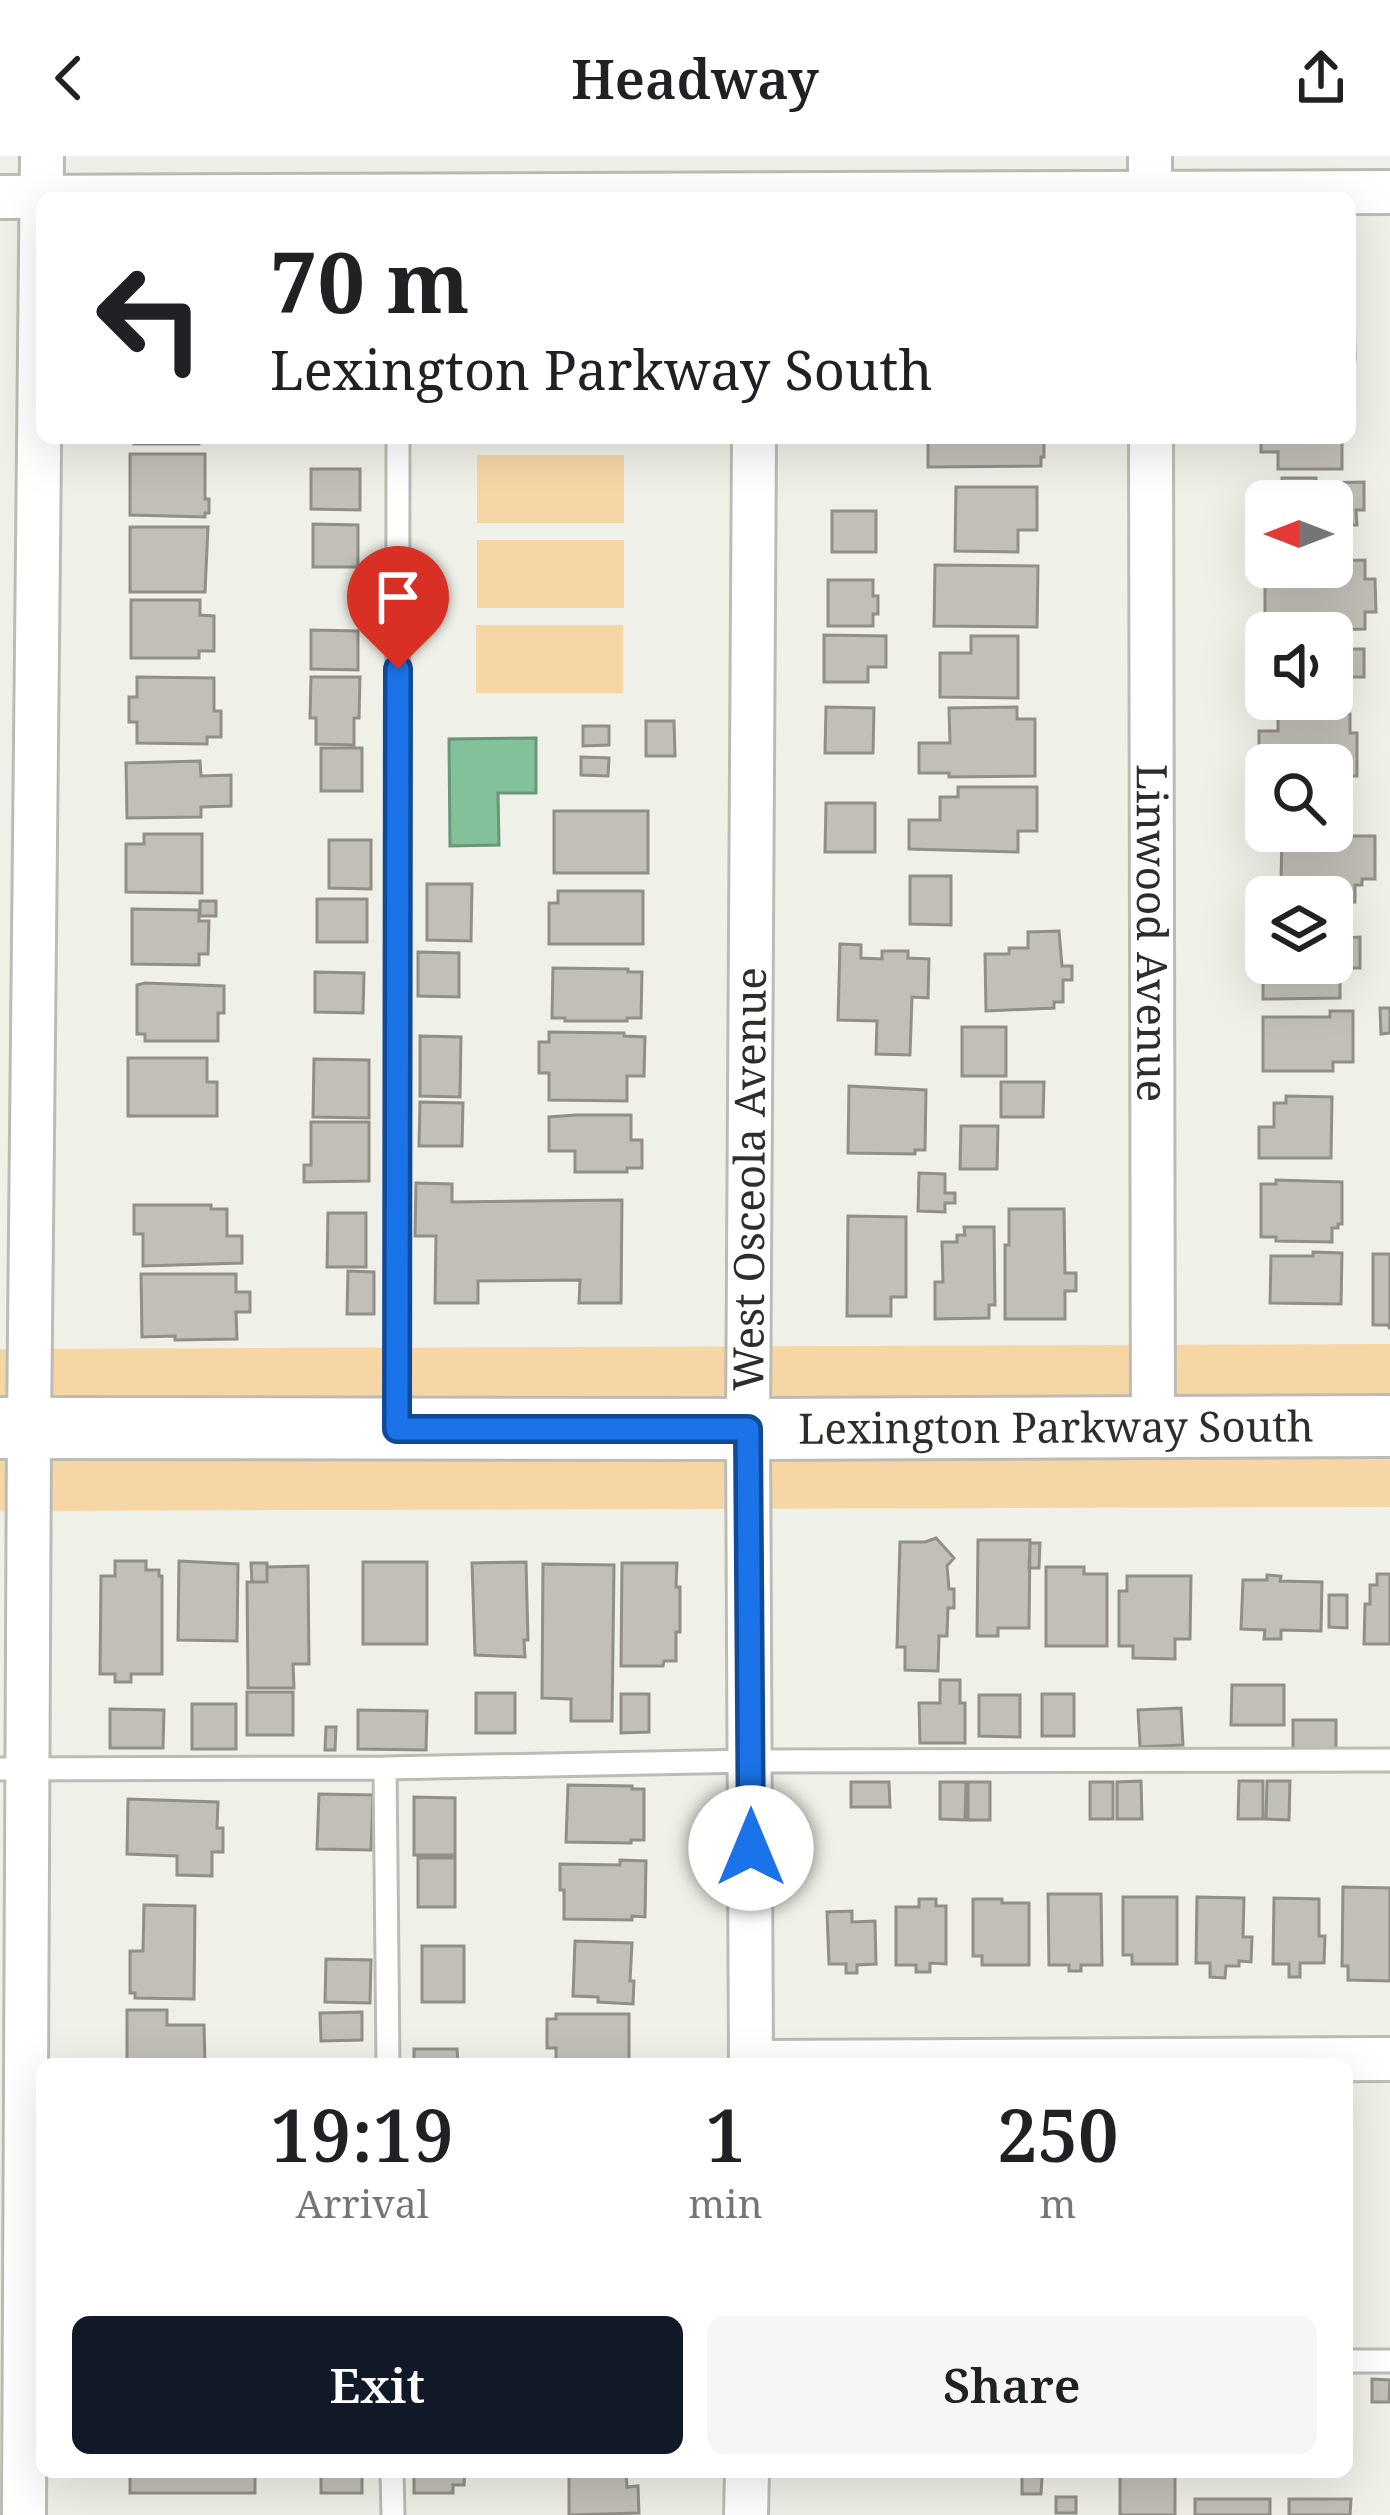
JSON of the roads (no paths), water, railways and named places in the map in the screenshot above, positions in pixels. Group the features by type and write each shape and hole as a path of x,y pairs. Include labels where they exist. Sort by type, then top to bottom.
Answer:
{"main road":[{"name":"Lexington Parkway South","path":"14,1428 1390,1426"}],"street":[{"path":"42,156 42,192"},
{"path":"526,192 756,183 1150,182 1390,192"},
{"path":"0,197 36,197"},
{"path":"24,2515 14,1428 36,444"},
{"name":"West Osceola Avenue","path":"752,2058 748,1429 754,444"},
{"name":"Linwood Avenue","path":"1150,444 1154,1427"},
{"path":"1353,2059 1390,2059"},
{"path":"746,2515 747,2478"}],"lane":[{"path":"397,1429 398,444"},
{"path":"14,1769 1390,1760"},
{"path":"385,1768 388,2058"},
{"path":"1353,2361 1390,2361"},
{"path":"392,2478 393,2515"}]}
